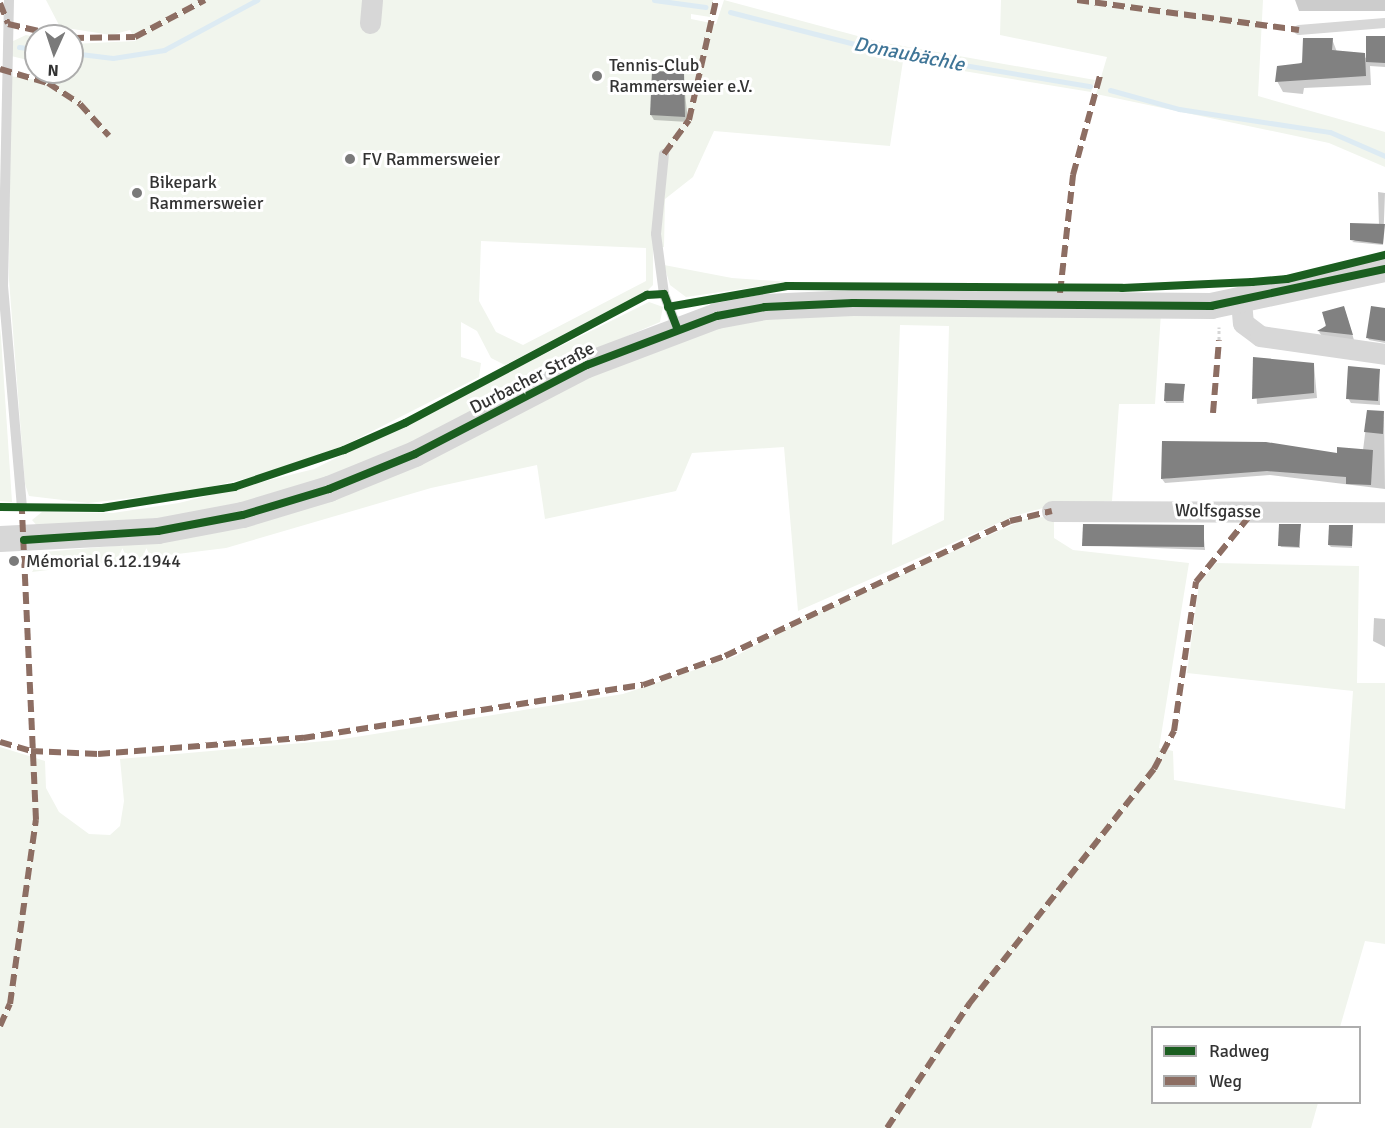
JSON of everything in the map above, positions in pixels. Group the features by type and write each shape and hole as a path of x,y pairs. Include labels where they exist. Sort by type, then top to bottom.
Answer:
{"street":[{"path":"370,23 372,0"},
{"name":"Durbacher Straße","path":"0,539 158,531 243,515 329,489 677,328 746,311 798,306 1240,301 1385,269"},
{"path":"1240,301 1243,323 1260,336 1385,354"},
{"name":"Wolfsgasse","path":"1052,510 1385,512"}],"lane":[{"path":"9,0 3,286 22,507"},
{"path":"1299,30 1385,23"},
{"path":"664,154 656,234 664,294 677,328"}],"path":[{"path":"1219,321 1219,340"}],"shaded area":[{"path":"46,0 713,0 710,17 691,14 691,19 716,24 724,0 880,42 1095,80 1091,92 903,61 890,146 714,131 693,177 665,199 664,247 653,249 653,285 648,290 505,365 491,358 477,331 461,322 461,357 481,363 479,377 343,446 264,474 193,491 88,503 29,496 25,484 9,280 10,76 24,78 24,84 84,84 84,43 136,41 130,30 111,35 84,31 84,24 58,24","holes":["481,241 646,248 646,281 523,345 496,332 479,301"]},
{"path":"1001,0 1263,0 1258,96 1385,132 1385,167 1329,143 1096,94 1107,57 1000,35"},
{"path":"24,36 24,59 11,56 9,43"},
{"path":"664,265 732,278 791,282 686,297 670,285"},
{"path":"649,302 663,307 660,322 564,363 416,442 277,497 192,515 40,529 32,520 42,512 113,513 179,503 314,469"},
{"path":"831,312 1161,313 1155,404 1119,404 1112,501 1054,505 1014,516 798,611 784,447 692,453 676,491 545,519 537,465 431,488 226,548 32,572 43,552 149,543 550,396 675,337 746,321","holes":["900,325 949,326 944,520 892,545"]},
{"path":"0,328 1,337 12,502 0,501"},
{"path":"1054,516 1054,538 1073,550 1189,563 1159,748 1173,751 1174,780 1345,809 1353,691 1187,673 1199,584 1216,563 1359,566 1357,683 1385,683 1385,944 1365,941 1340,1026 1151,1026 1151,1104 1318,1104 1311,1128 0,1128 0,747 45,761 46,788 59,812 89,834 110,835 120,826 124,801 120,759 337,740 623,694 736,656 798,621 1025,519"}],"building":[{"path":"1366,36 1385,36 1385,63 1366,62"},
{"path":"1303,38 1333,38 1332,50 1365,53 1366,76 1275,82 1277,66 1302,63"},
{"path":"652,71 684,72 685,117 650,115"},
{"path":"1350,223 1385,224 1383,244 1350,240"},
{"path":"1344,306 1353,335 1317,331 1326,326 1322,312"},
{"path":"1371,306 1385,308 1385,341 1366,338"},
{"path":"1253,357 1314,363 1314,393 1252,399"},
{"path":"1348,366 1380,369 1378,401 1346,399"},
{"path":"1165,383 1185,384 1183,401 1164,401"},
{"path":"1367,410 1384,411 1383,434 1364,432"},
{"path":"1162,441 1266,442 1337,453 1337,447 1373,450 1371,485 1346,484 1346,477 1267,471 1161,479"},
{"path":"1083,524 1204,525 1204,547 1082,546"},
{"path":"1279,524 1301,524 1299,547 1278,546"},
{"path":"1329,525 1353,525 1352,546 1328,545"}],"waterway":[{"name":"Donaubächle","path":"84,54 113,58 164,50 257,0"},
{"name":"Donaubächle","path":"654,0 706,7"},
{"name":"Donaubächle","path":"730,12 886,52 1090,86"},
{"name":"Donaubächle","path":"19,47 24,48"},
{"name":"Donaubächle","path":"1110,90 1179,109 1330,132 1385,156"}],"marked path":[{"path":"84,38 135,37 205,0"},
{"path":"664,154 689,120 716,0"},
{"path":"1077,0 1299,30"},
{"path":"0,3 8,24 24,28"},
{"path":"0,69 48,83 80,104 109,136"},
{"path":"1060,293 1073,175 1101,72"},
{"path":"1213,413 1219,340"},
{"path":"0,1026 10,1004 36,820 22,507 26,507"},
{"path":"0,742 31,751 98,754 303,738 643,685 725,656 1010,521 1052,511"},
{"path":"887,1128 969,1004 1154,769 1174,731 1196,582 1252,513"}],"cycle path":[{"path":"668,307 787,286 1122,288 1252,282 1287,279 1385,255"},
{"path":"24,540 158,531 243,515 329,489 415,454 587,365 717,316 765,307 853,303 1211,306 1385,269"},
{"path":"0,507 102,508 234,487 344,450 405,423 647,295 664,294 677,328"}],"place":[{"name":"Tennis-Club Rammersweier e.V.","path":"597,76"},
{"name":"FV Rammersweier","path":"350,159"},
{"name":"Bikepark Rammersweier","path":"137,193"},
{"name":"Mémorial 6.12.1944","path":"14,561"}]}
